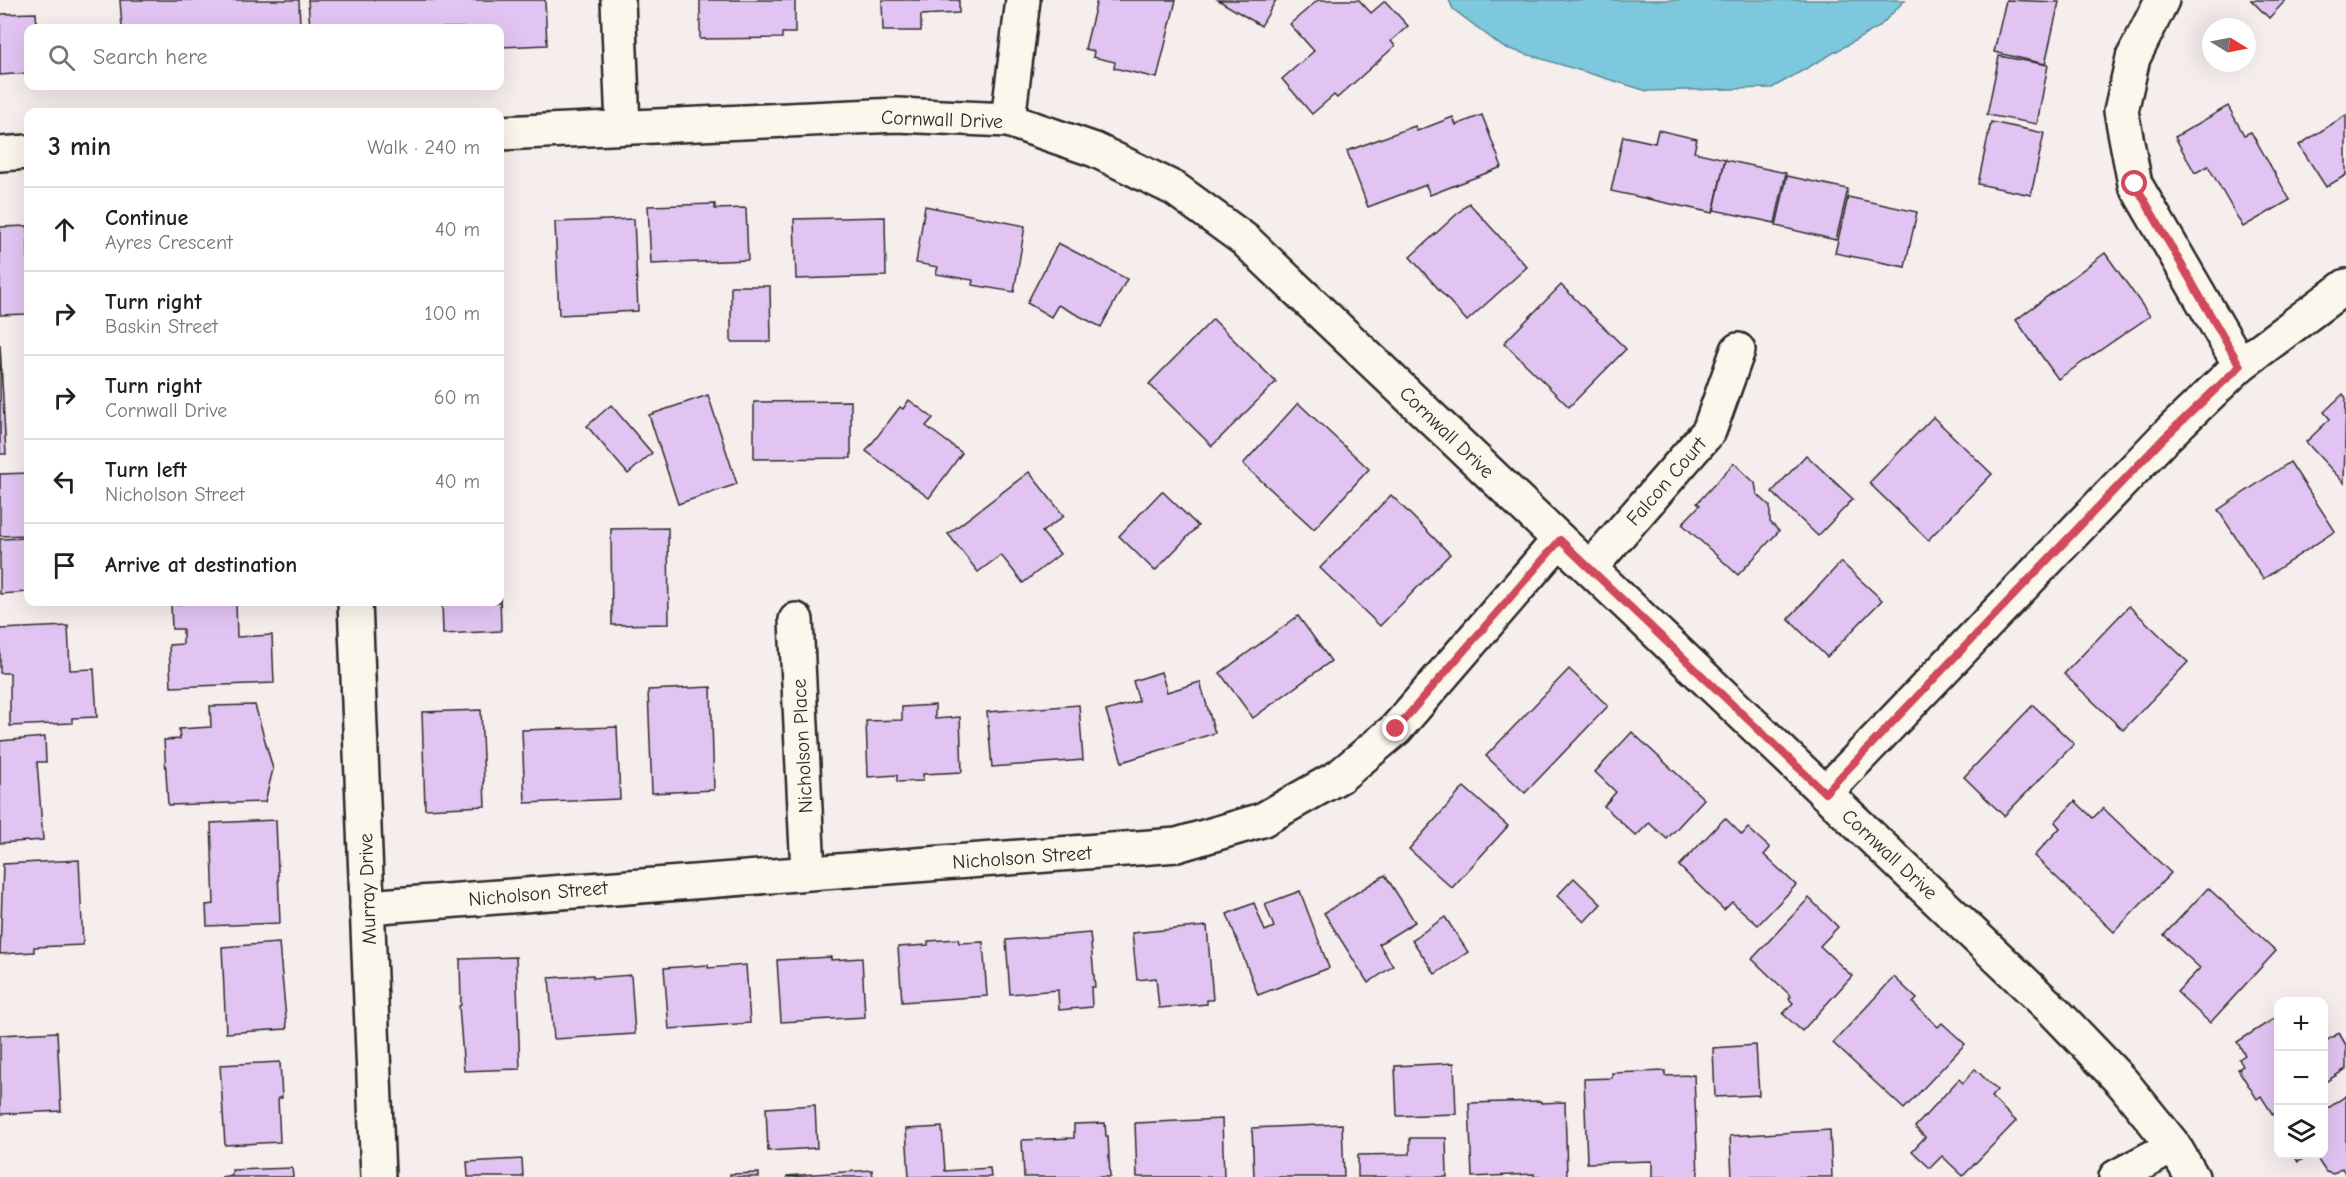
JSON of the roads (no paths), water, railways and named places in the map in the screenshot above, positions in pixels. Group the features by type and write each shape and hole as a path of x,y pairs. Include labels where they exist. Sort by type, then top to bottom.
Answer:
{"street":[{"path":"618,0 623,127"},
{"path":"1008,120 1023,0"},
{"path":"2162,0 2133,58 2121,111 2135,184 2240,366"},
{"name":"Cornwall Drive","path":"504,133 897,115 1008,120 1095,150 1175,189 1245,240 2054,1011 2123,1083 2174,1146 2192,1177"},
{"path":"0,153 24,152"},
{"path":"1825,793 2164,438 2240,366 2346,286"},
{"name":"Falcon Court","path":"1590,568 1709,431 1738,350"},
{"name":"Nicholson Street","path":"368,907 1178,845 1262,820 1340,776 1396,729 1560,540"},
{"name":"Murray Drive","path":"356,606 378,1177"},
{"name":"Nicholson Place","path":"796,620 808,872"},
{"path":"2116,1177 2174,1146"}],"water":[{"path":"1449,0 1905,0 1879,27 1772,88 1647,91 1503,47 1453,9"}]}
